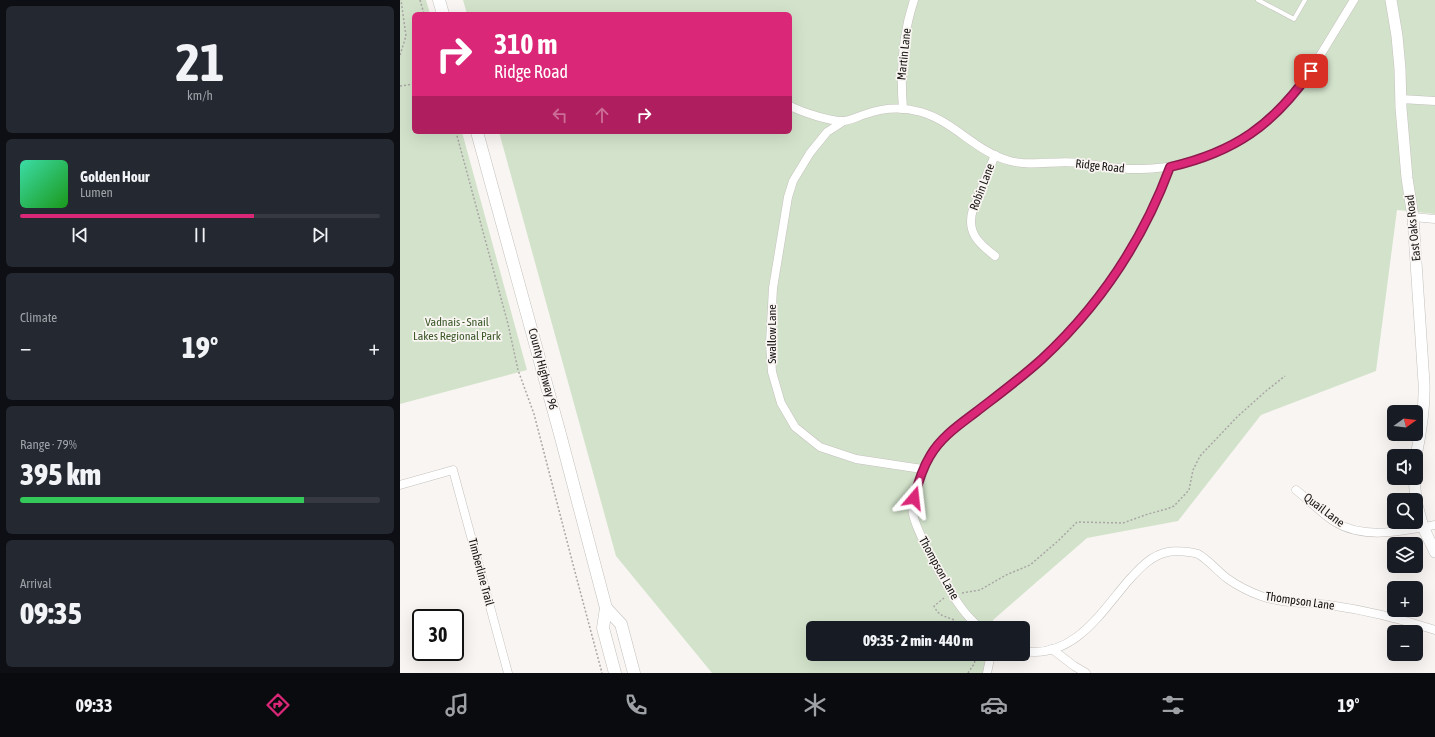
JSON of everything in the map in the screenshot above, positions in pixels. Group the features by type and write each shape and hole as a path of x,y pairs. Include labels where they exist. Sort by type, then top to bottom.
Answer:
{"main road":[{"path":"439,0 442,12"},
{"name":"County Highway 96","path":"478,134 606,608 603,628 615,673"},
{"name":"County Highway 96","path":"606,608 621,624 634,673"}],"street":[{"name":"Martin Lane","path":"903,109 901,84 904,36 914,0"},
{"name":"Ridge Road","path":"792,107 822,118 844,121 871,112 884,110 903,109 920,112 941,120 995,156 1026,164 1077,162 1118,169 1170,167 1210,156 1230,147 1249,136 1282,108 1297,91 1354,0"},
{"name":"East Oaks Road","path":"1391,0 1397,36 1407,178 1413,217 1424,387 1422,423 1417,449"},
{"path":"1401,99 1435,101"},
{"name":"Swallow Lane","path":"844,121 827,132 810,153 793,181 788,197 773,288 770,343 772,372 781,403 795,427 820,447 856,459 922,469"},
{"name":"Robin Lane","path":"995,156 970,217 970,226 974,235 987,250 995,256"},
{"name":"Thompson Lane","path":"974,621 959,605 916,526 912,513 914,498 922,469 930,454 941,441 1042,359 1090,308 1129,254 1160,195 1170,167"},
{"path":"1413,217 1435,219"},
{"name":"Timberline Trail","path":"400,484 454,470 508,673"},
{"name":"Quail Lane","path":"1296,490 1334,522 1347,528 1358,531 1378,533 1408,529"},
{"name":"Quail Lane","path":"1423,527 1435,525"},
{"path":"1423,527 1435,552"},
{"name":"Thompson Lane","path":"1030,651 1052,649 1066,644 1078,637 1089,627 1139,568 1146,562 1168,552 1176,551 1198,554 1228,579 1244,589 1262,596 1280,601 1328,604 1358,610 1435,630"},
{"path":"1052,649 1074,666 1086,673"},
{"path":"986,673 989,661"}],"lane":[{"path":"1258,0 1294,19 1305,0"}],"path":[{"path":"400,55 406,36 401,0"},
{"path":"420,0 423,12"},
{"path":"400,86 412,84"},
{"path":"457,134 508,324 518,370 534,414 602,673"},
{"path":"960,594 980,590 1006,575 1030,565 1077,522 1123,523 1174,506 1189,490 1193,470 1200,456 1238,417 1284,376"},
{"path":"948,597 937,602 934,606 943,617 955,621"},
{"path":"968,673 975,661"}],"green space":[{"name":"Vadnais - Snail Lakes Regional Park","path":"400,0 426,0 429,12 412,12 412,134 463,134 527,370 400,404"},
{"path":"463,0 1435,0 1435,214 1397,210 1376,371 1261,415 1178,521 1087,538 993,621 806,621 806,661 988,661 987,673 712,673 616,556 500,134 792,134 792,12 466,12"}],"route":[{"path":"914,498 922,469 930,454 941,441 1042,359 1090,308 1129,254 1160,195 1170,167 1210,156 1249,136 1282,108 1297,91 1311,71"}]}
